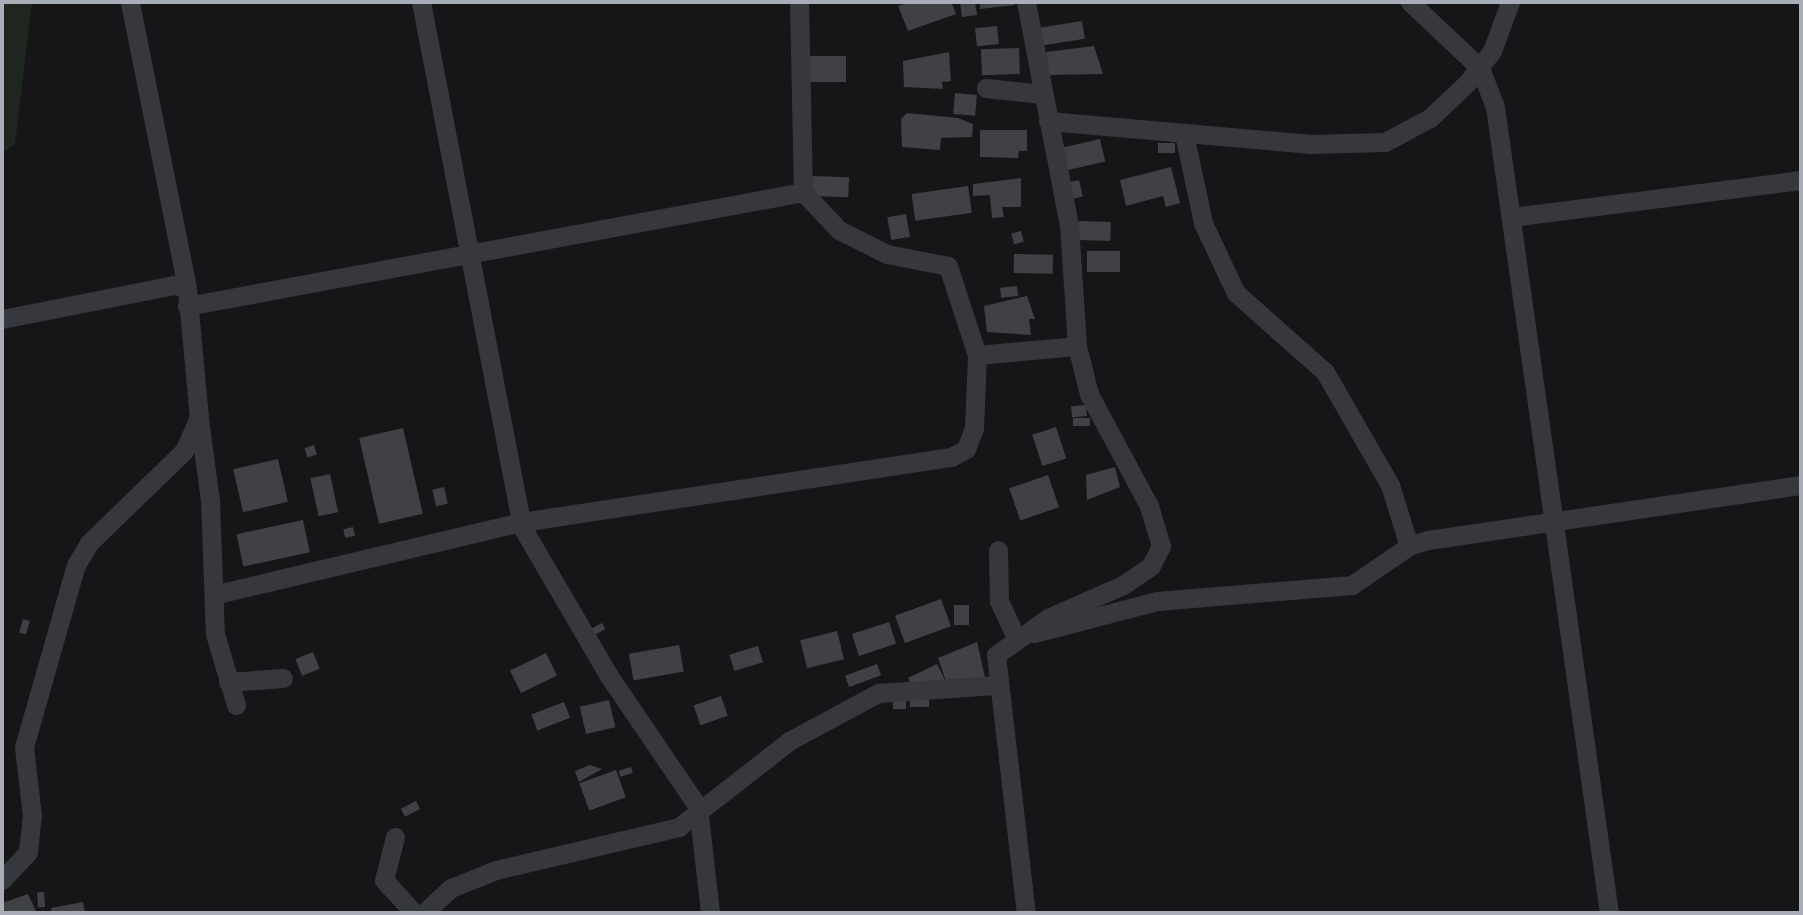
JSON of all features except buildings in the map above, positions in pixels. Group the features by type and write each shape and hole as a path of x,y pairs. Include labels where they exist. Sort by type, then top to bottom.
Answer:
{"street":[{"path":"130,2 187,297 217,594 215,634 236,705"},
{"path":"421,2 521,522 543,571 698,807 710,913"},
{"path":"217,594 521,522 951,457 965,449 974,428 977,355 948,267 887,254 839,230 803,192 799,2"},
{"path":"1026,2 1069,225 1077,346 1089,394 1157,523 1160,553 1123,585 999,647 996,685 1026,913"},
{"path":"1410,2 1480,68 1495,107 1609,913"},
{"path":"1048,121 1332,145 1385,142 1430,118 1480,68 1510,2"},
{"path":"986,89 1042,94"},
{"path":"1184,134 1203,223 1236,293 1325,372 1390,485 1409,546"},
{"path":"1512,217 1801,180"},
{"path":"2,319 173,285 187,297 469,255 803,192"},
{"path":"977,355 1077,346"},
{"path":"2,880 28,852 32,816 24,747 76,565 89,543 184,451 199,418"},
{"path":"1021,636 1157,601 1353,585 1409,546 1554,521 1801,485"},
{"path":"998,550 999,601 1021,636"},
{"path":"228,682 282,678"},
{"path":"424,913 451,888 496,870 658,836 823,719 878,693 996,685"},
{"path":"395,837 384,880 414,913"}],"shaded area":[{"path":"2,2 32,2 15,144 2,153"}]}
